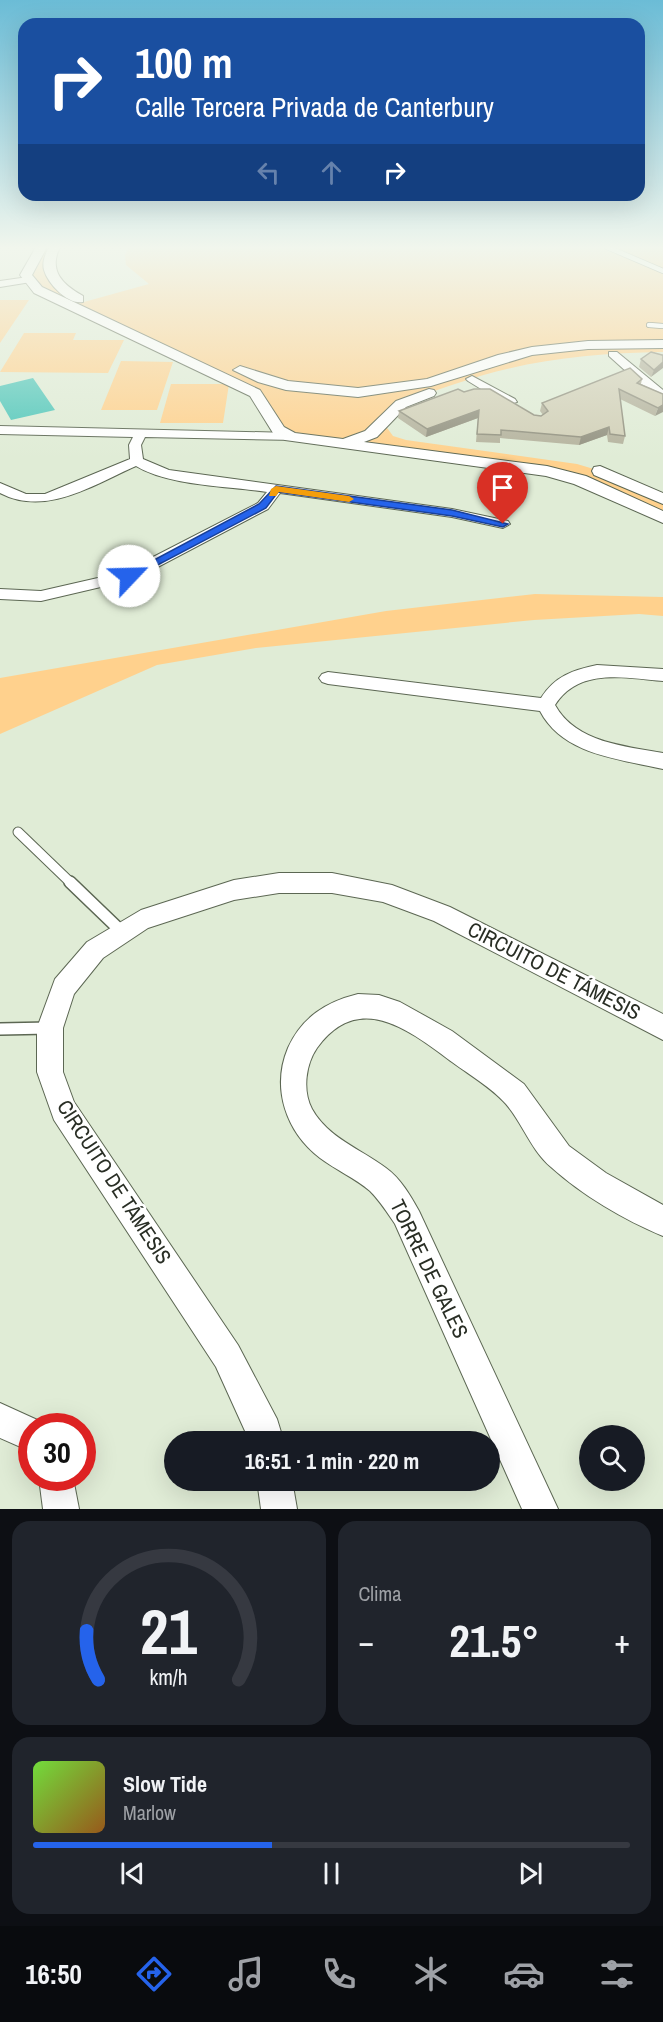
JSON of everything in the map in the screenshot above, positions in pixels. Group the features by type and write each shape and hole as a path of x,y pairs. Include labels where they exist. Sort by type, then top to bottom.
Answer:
{"street":[{"path":"93,317 255,393 278,430 291,437"},
{"path":"121,317 271,384"},
{"path":"255,393 262,385 271,384 354,393 388,391 429,382 513,355 542,350 590,345 663,344"},
{"path":"341,444 371,434 401,404 472,378 528,363 613,354 663,352"},
{"path":"613,354 643,381 663,395"},
{"path":"472,378 519,406"},
{"path":"354,393 378,404 382,421 394,436 406,440 577,464 597,470 663,499"},
{"path":"0,430 291,437 548,471 580,480 663,518"},
{"path":"137,461 135,446 141,433"},
{"path":"0,487 16,497 40,500 53,497 137,461"},
{"path":"137,461 150,469 168,474 452,513 503,524"},
{"path":"0,594 41,596 129,576 263,506 276,489"},
{"path":"663,675 596,671 577,675 562,682 550,696 546,705 550,718 559,727 583,741 663,761"},
{"path":"328,678 546,705"},
{"name":"CIRCUITO DE TÁMESIS","path":"266,1431 227,1356 64,1110 50,1072 50,1028 64,987 95,950 141,920 234,890 279,883 321,883 384,891 442,914 663,1027"},
{"name":"TORRE DE GALES","path":"540,1509 410,1221 392,1192 370,1173 324,1146 302,1118 293,1088 297,1056 311,1032 334,1012 361,1004 395,1011 425,1026 519,1099 558,1155 582,1174 663,1221"},
{"path":"0,1420 18,1428"},
{"path":"58,1491 61,1509"},
{"path":"276,1491 279,1509"}],"lane":[{"path":"649,325 663,326"},
{"path":"18,832 122,932"},
{"path":"0,1029 50,1028"}],"shaded area":[{"path":"0,317 17,317 0,343"},
{"path":"96,317 663,317 663,352 583,356 507,369 425,395 399,408 382,421 393,436 406,440 577,464 597,470 663,498 663,518 580,480 291,437 255,393"},
{"path":"24,333 76,333 73,340 124,340 108,373 0,372"},
{"path":"121,361 173,362 157,410 101,410"},
{"path":"171,384 229,384 223,423 160,423"},
{"path":"535,594 663,597 663,616 639,614 534,620 256,648 157,665 0,734 0,678 386,611"}],"water":[{"path":"33,378 55,410 11,420 0,401 0,386"}],"building":[{"path":"651,352 663,355 663,362 654,370 641,359"},
{"path":"630,368 642,379 637,383 663,394 663,405 658,408 619,389 625,436 610,434 609,427 581,437 501,430 501,435 477,434 479,410 427,429 399,411 458,389 464,392 474,389 490,389 534,415 541,416 548,411 542,403"}],"slow traffic":[{"path":"273,494 276,489 349,499"}],"route":[{"path":"129,576 263,506 276,489 452,513 503,524"}]}
